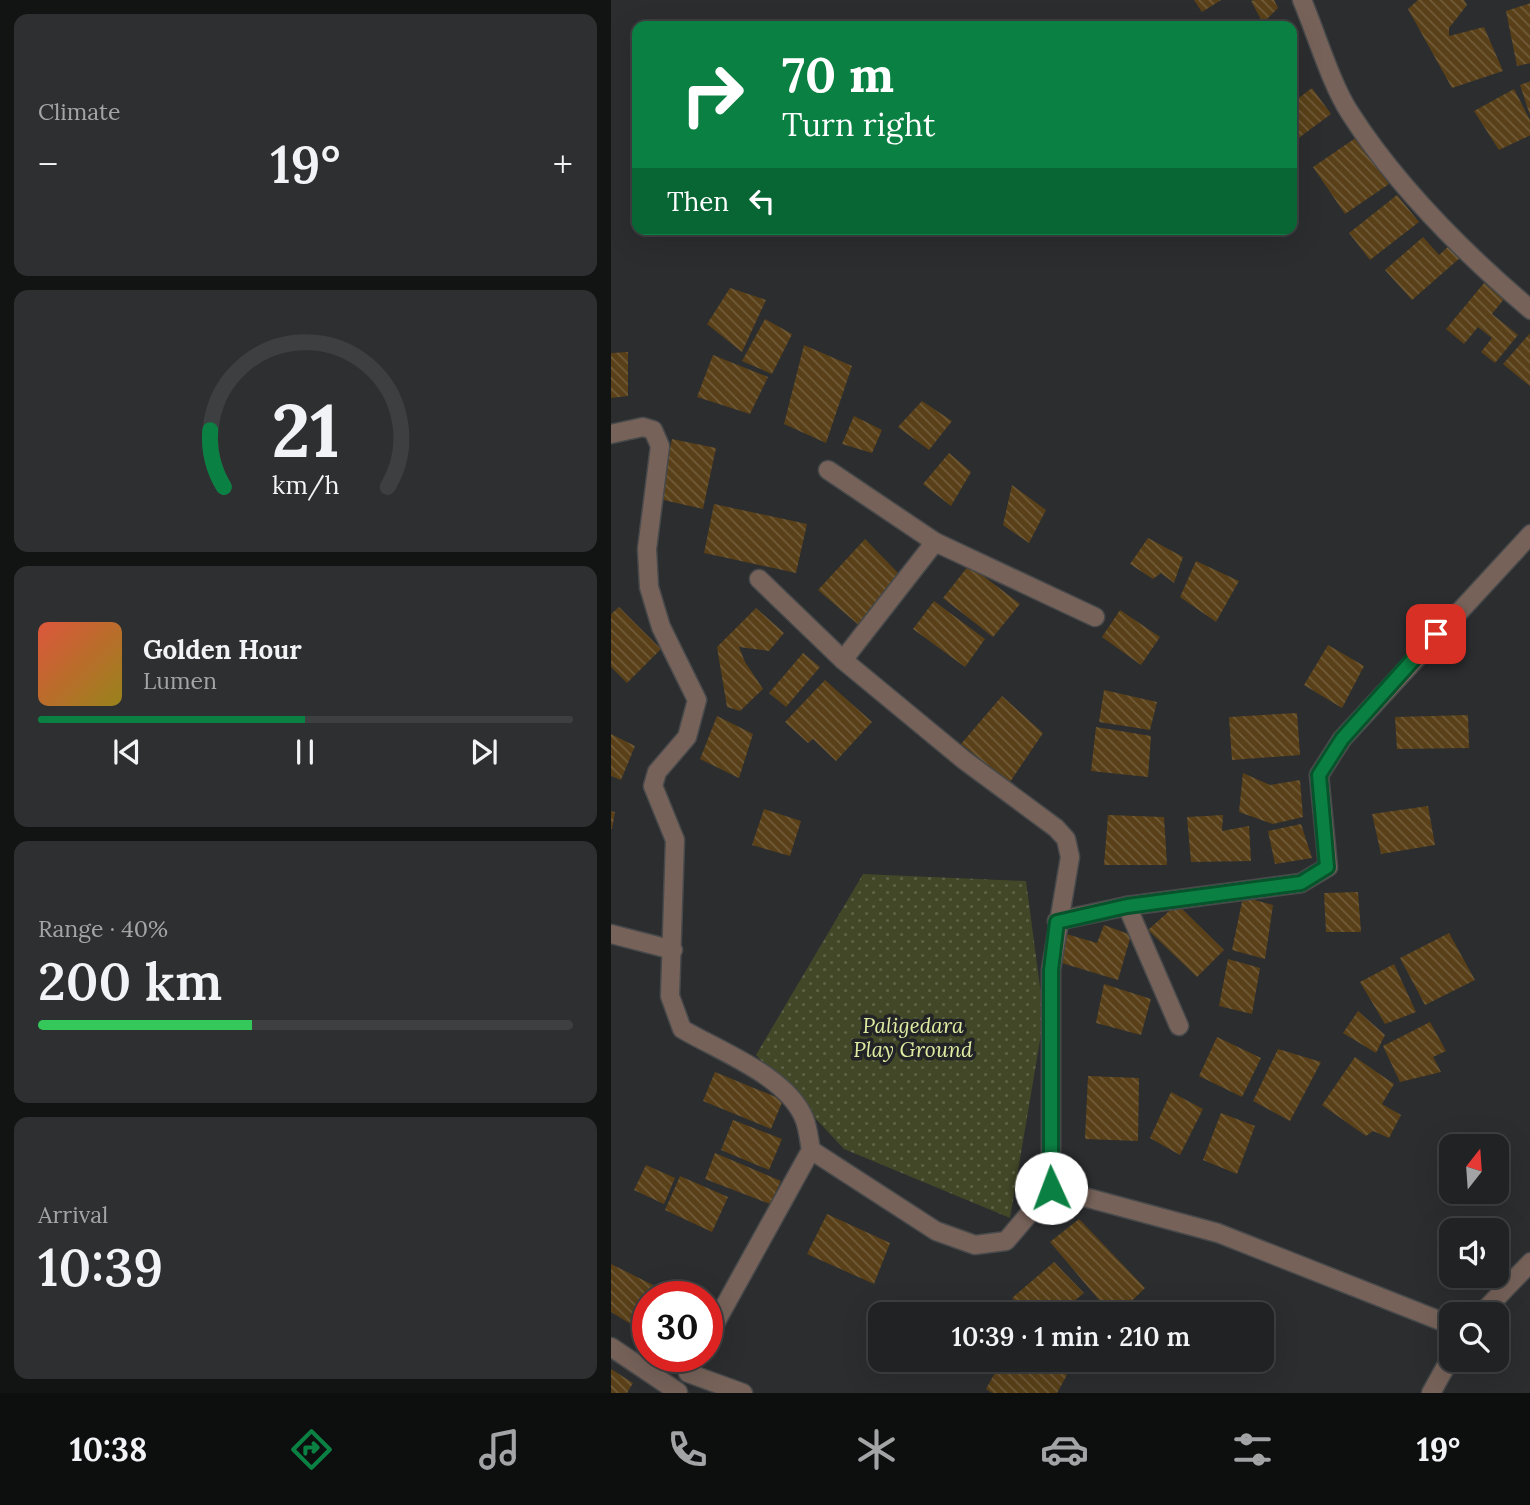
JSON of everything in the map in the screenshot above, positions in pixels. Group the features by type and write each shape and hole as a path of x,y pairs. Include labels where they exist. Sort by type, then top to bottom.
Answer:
{"street":[{"path":"1302,0 1349,112 1404,182 1473,261 1530,310"},
{"path":"611,434 643,427 653,430 660,446 647,549 649,587 661,627 697,700 687,737 657,772 653,786 675,840 670,996 682,1030 746,1063 793,1100 804,1117 811,1150 723,1309"},
{"path":"827,470 935,542 1095,617"},
{"path":"1057,922 1127,906 1301,883 1327,867 1319,775 1350,729 1530,534"},
{"path":"843,660 935,542"},
{"path":"759,579 843,660 1066,839 1070,857 1057,922 1051,983 1051,1188 1006,1241 975,1245 936,1231 811,1150"},
{"path":"1127,906 1179,1026"},
{"path":"611,934 673,950"},
{"path":"1051,1188 1218,1233 1439,1320"},
{"path":"1492,1302 1530,1262"},
{"path":"611,1347 678,1393 688,1373 743,1393"},
{"path":"1431,1393 1443,1372"}],"green space":[{"name":"Paligedara Play Ground","path":"863,874 1026,881 1044,1017 1010,1218 844,1149 756,1055"}],"building":[{"path":"1194,0 1221,0 1202,12"},
{"path":"1274,0 1278,8 1262,21 1251,1"},
{"path":"1418,0 1464,0 1467,5 1449,28 1449,36 1484,27 1503,71 1452,88 1408,9"},
{"path":"1531,3 1531,63 1517,66 1506,11"},
{"path":"1531,81 1531,115 1530,115 1520,85"},
{"path":"1312,88 1331,114 1297,139 1297,99"},
{"path":"1514,89 1531,122 1531,135 1499,150 1474,111"},
{"path":"1357,137 1389,184 1345,214 1313,167"},
{"path":"1397,195 1419,222 1370,260 1349,233"},
{"path":"1423,237 1439,255 1450,245 1461,257 1412,300 1385,270"},
{"path":"1484,283 1504,299 1492,314 1518,335 1495,363 1481,352 1492,338 1478,327 1464,344 1446,329"},
{"path":"730,288 766,300 742,352 707,324"},
{"path":"765,319 792,334 772,374 742,361"},
{"path":"1531,332 1531,387 1503,364"},
{"path":"804,345 852,366 826,443 784,424"},
{"path":"628,352 628,396 611,398 611,353"},
{"path":"713,355 768,377 750,414 697,397"},
{"path":"922,401 952,421 929,450 898,427"},
{"path":"854,416 882,430 872,453 842,444"},
{"path":"672,439 716,448 703,509 659,499"},
{"path":"949,453 971,472 951,506 923,484"},
{"path":"1012,485 1046,510 1029,543 1003,525"},
{"path":"714,504 807,524 796,573 704,553"},
{"path":"1148,538 1183,557 1174,583 1161,573 1153,579 1130,564"},
{"path":"865,539 903,578 861,627 818,590"},
{"path":"1196,561 1239,581 1216,622 1180,597"},
{"path":"969,565 1020,604 993,637 943,598"},
{"path":"934,601 985,639 965,667 913,629"},
{"path":"619,607 661,649 627,683 611,667 611,614"},
{"path":"756,608 784,633 769,651 739,647 745,662 763,689 740,711 727,707 717,647"},
{"path":"1120,610 1160,637 1141,665 1102,637"},
{"path":"1328,645 1364,666 1342,708 1304,685"},
{"path":"803,653 820,667 786,707 769,693"},
{"path":"825,680 872,722 836,761 813,739 808,743 785,722"},
{"path":"1104,690 1157,702 1150,730 1099,722"},
{"path":"1002,696 1043,733 1010,782 961,744"},
{"path":"1297,713 1300,755 1232,760 1229,717"},
{"path":"1468,715 1469,748 1397,749 1395,717"},
{"path":"717,716 753,734 739,778 700,759"},
{"path":"1096,727 1151,736 1148,777 1091,771"},
{"path":"611,734 635,746 621,780 611,776"},
{"path":"1243,773 1270,785 1300,780 1303,817 1273,824 1239,812"},
{"path":"1428,806 1435,845 1381,854 1372,814"},
{"path":"764,809 801,821 790,856 752,845"},
{"path":"611,811 615,812 612,829 611,829"},
{"path":"1108,815 1164,817 1167,865 1104,865"},
{"path":"1223,815 1222,831 1249,826 1251,861 1191,862 1187,817"},
{"path":"1301,824 1312,858 1275,864 1268,831"},
{"path":"1358,892 1361,932 1326,932 1324,893"},
{"path":"1243,897 1273,905 1265,959 1232,950"},
{"path":"1177,904 1224,950 1197,977 1148,930"},
{"path":"1104,925 1131,935 1118,980 1055,961 1063,933 1097,943"},
{"path":"1449,933 1475,980 1425,1005 1400,958"},
{"path":"1228,959 1260,968 1252,1014 1219,1006"},
{"path":"1394,964 1416,1012 1385,1024 1360,982"},
{"path":"1104,984 1151,999 1141,1035 1096,1023"},
{"path":"1358,1011 1385,1035 1376,1053 1343,1033"},
{"path":"1430,1022 1446,1051 1433,1057 1441,1072 1400,1082 1383,1046"},
{"path":"1217,1037 1261,1058 1242,1097 1199,1076"},
{"path":"1278,1049 1321,1062 1290,1121 1253,1101"},
{"path":"1355,1057 1394,1084 1382,1104 1401,1115 1389,1138 1373,1131 1366,1136 1322,1105"},
{"path":"715,1072 783,1100 771,1129 703,1101"},
{"path":"1088,1076 1139,1078 1138,1141 1085,1139"},
{"path":"1171,1092 1203,1109 1180,1155 1150,1138"},
{"path":"1221,1113 1255,1126 1237,1174 1203,1160"},
{"path":"733,1120 782,1139 769,1170 721,1150"},
{"path":"715,1153 781,1181 770,1204 705,1179"},
{"path":"646,1165 675,1178 664,1204 634,1190"},
{"path":"680,1176 728,1197 712,1232 665,1210"},
{"path":"827,1214 890,1243 874,1284 807,1254"},
{"path":"1079,1219 1145,1288 1130,1302 1101,1302 1050,1242"},
{"path":"1054,1262 1084,1293 1073,1302 1016,1302 1012,1298"},
{"path":"611,1264 645,1281 632,1281 632,1325 611,1312"},
{"path":"611,1369 633,1383 627,1393 611,1393"},
{"path":"995,1372 1062,1372 1067,1375 1057,1393 992,1393 986,1389"}],"route":[{"path":"1051,1188 1051,970 1057,922 1127,906 1301,883 1327,867 1319,775 1342,739 1436,634"}]}
